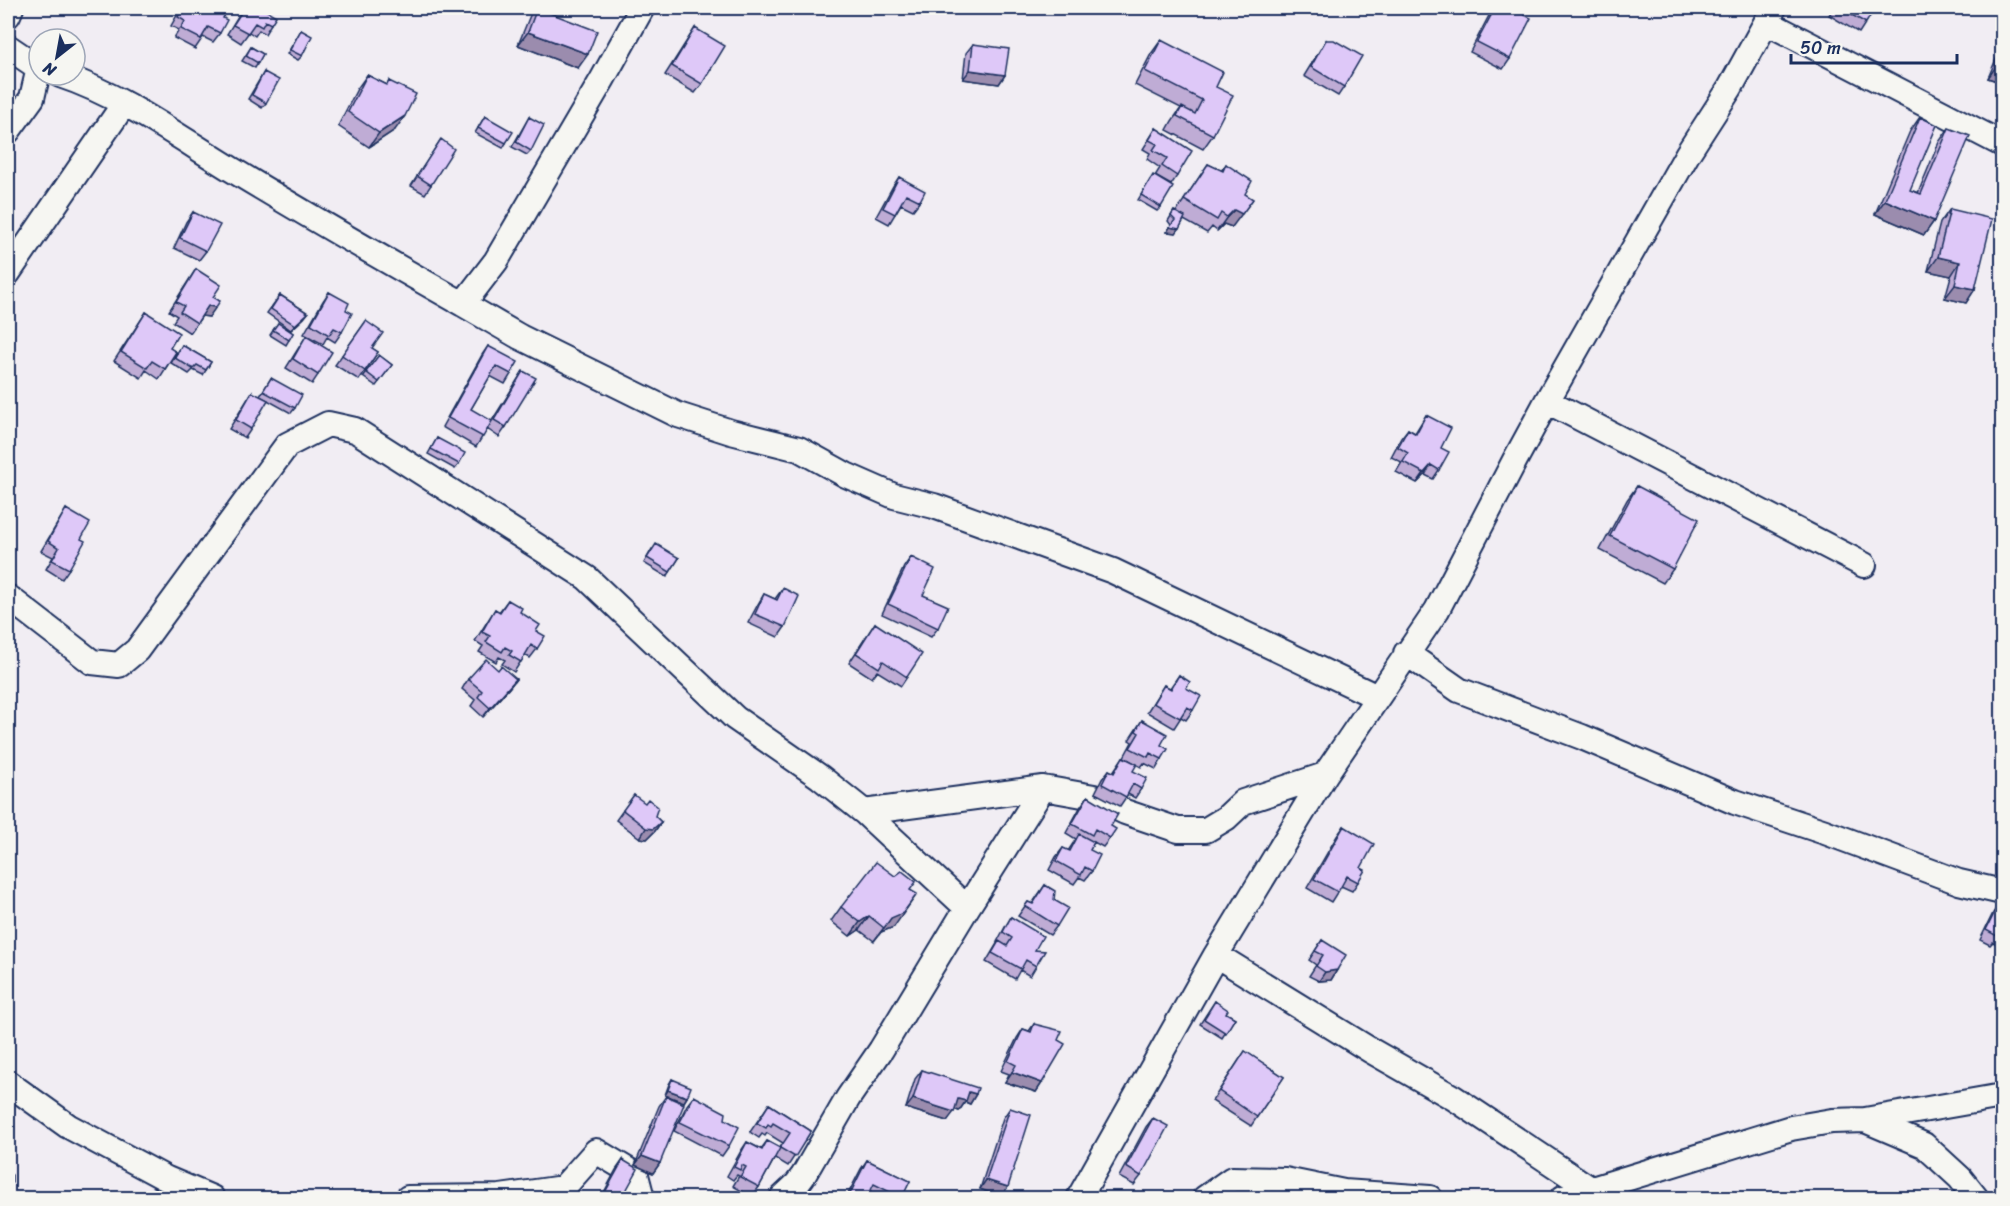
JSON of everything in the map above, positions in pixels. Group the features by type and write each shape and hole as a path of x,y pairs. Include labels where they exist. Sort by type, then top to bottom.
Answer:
{"street":[{"path":"8,15 11,8"},
{"path":"463,304 496,261 642,8"},
{"path":"1088,1196 1216,956 1325,775 1437,610 1547,401 1688,153 1730,88 1770,15 2002,144"},
{"path":"8,48 27,60"},
{"path":"87,86 124,104 314,220 520,337 678,415 799,449 846,476 894,496 944,510 1113,571 1377,697"},
{"path":"8,131 32,98 35,87"},
{"path":"8,273 124,104"},
{"path":"1547,401 1864,565"},
{"path":"8,597 92,662 119,665 137,650 287,445 328,424 355,430 587,578 735,718 820,777 864,812 967,908"},
{"path":"1406,653 1458,690 1582,737 1735,802 1959,882 2002,892"},
{"path":"864,812 1043,788 1094,796 1125,812 1178,830 1206,830 1226,818 1244,802 1325,775"},
{"path":"782,1198 803,1176 848,1098 881,1050 1043,788"},
{"path":"1216,956 1370,1050 1454,1098 1592,1190"},
{"path":"8,1083 68,1126 168,1179 212,1198"},
{"path":"1563,1198 1791,1128 1832,1121 1865,1120 2002,1096"},
{"path":"1865,1120 1924,1145 1959,1178 1976,1198"},
{"path":"408,1198 492,1197 563,1188 596,1151 636,1175 642,1198"},
{"path":"1205,1198 1232,1179 1285,1179 1344,1192 1430,1198"}],"building":[{"path":"183,8 229,8 223,18 227,20 220,33 208,27 201,39 181,29 185,21 178,17"},
{"path":"244,8 262,8 276,16 271,24 265,21 262,27 255,23 248,33 233,25"},
{"path":"537,8 552,8 550,13 597,31 588,54 528,32"},
{"path":"1495,8 1510,8 1531,18 1510,59 1477,42"},
{"path":"1839,8 1875,8 1866,23"},
{"path":"695,28 725,46 702,84 672,66"},
{"path":"301,30 312,36 302,56 290,50"},
{"path":"1161,40 1223,72 1216,87 1233,95 1213,135 1177,116 1182,107 1195,114 1202,100 1145,71"},
{"path":"1326,40 1334,40 1362,56 1344,87 1311,67"},
{"path":"973,44 1009,49 1005,75 970,70"},
{"path":"251,47 263,54 258,63 246,56"},
{"path":"2002,51 2002,71 1995,68"},
{"path":"264,72 279,80 266,103 252,95"},
{"path":"367,75 387,85 389,81 416,94 405,116 379,133 348,112"},
{"path":"485,116 513,132 506,143 478,128"},
{"path":"529,117 544,125 531,151 516,142"},
{"path":"1920,117 1937,125 1910,190 1921,194 1949,128 1970,136 1934,221 1885,200"},
{"path":"1156,128 1192,151 1177,176 1162,166 1167,158 1153,150 1157,144 1149,140"},
{"path":"441,139 454,149 431,185 417,176"},
{"path":"1208,164 1223,171 1226,164 1252,181 1245,194 1253,199 1242,214 1234,210 1227,217 1221,213 1217,220 1184,200"},
{"path":"1153,175 1173,187 1161,207 1141,195"},
{"path":"899,177 925,191 920,201 906,194 895,214 883,208"},
{"path":"1950,209 1992,219 1975,289 1955,285 1960,262 1938,257"},
{"path":"1174,211 1185,217 1179,229 1170,227 1175,220 1171,216"},
{"path":"193,212 220,225 206,251 180,238"},
{"path":"196,269 221,285 213,297 220,301 216,307 208,306 197,323 180,312 184,306 176,302"},
{"path":"329,292 349,303 346,310 352,313 342,332 334,328 329,335 311,324"},
{"path":"280,295 308,313 295,325 271,309"},
{"path":"146,312 179,333 170,348 176,352 165,369 152,361 147,368 121,352"},
{"path":"366,321 383,333 372,348 378,352 365,371 342,355"},
{"path":"278,323 293,333 289,340 273,330"},
{"path":"306,336 332,352 318,375 293,359"},
{"path":"182,345 211,362 206,370 197,365 193,369 175,358"},
{"path":"488,346 518,362 511,374 496,366 471,409 492,421 483,437 448,418"},
{"path":"379,355 392,365 379,382 366,372"},
{"path":"523,371 536,378 506,427 494,420"},
{"path":"271,378 302,395 295,408 263,391"},
{"path":"252,392 268,400 251,429 236,420"},
{"path":"1426,415 1451,428 1441,448 1449,452 1439,470 1431,465 1424,473 1403,462 1408,453 1398,447 1408,429 1416,434"},
{"path":"437,438 465,453 459,464 431,449"},
{"path":"1637,486 1699,519 1673,569 1610,536"},
{"path":"66,509 90,523 81,539 85,541 69,569 52,560 59,548 48,541"},
{"path":"656,544 679,558 670,572 647,558"},
{"path":"911,557 935,569 923,595 948,606 938,628 888,604"},
{"path":"783,588 799,596 785,627 755,614 764,594 777,600"},
{"path":"508,600 522,608 520,612 540,625 536,631 545,636 537,649 531,645 521,662 509,655 512,651 505,647 502,652 486,642 490,636 482,632 495,609 500,612"},
{"path":"875,623 922,654 907,677 883,661 879,668 856,653"},
{"path":"486,659 498,670 501,666 516,679 490,708 478,697 482,691 468,679"},
{"path":"1179,675 1190,682 1186,688 1201,696 1193,710 1187,707 1180,718 1153,703 1164,685 1171,689"},
{"path":"1142,720 1167,734 1161,745 1168,749 1162,759 1150,753 1148,757 1130,748 1139,733 1136,731"},
{"path":"1123,757 1137,764 1133,771 1147,778 1141,789 1133,784 1126,797 1102,784 1109,770 1114,773"},
{"path":"634,795 645,803 648,799 658,807 655,816 661,822 653,829 646,828 623,810"},
{"path":"1088,796 1118,814 1111,826 1116,829 1110,838 1095,829 1092,835 1072,824"},
{"path":"1344,826 1374,844 1361,868 1365,870 1358,882 1347,876 1338,892 1314,879"},
{"path":"1079,834 1094,842 1090,850 1100,855 1092,871 1085,867 1081,875 1056,861 1063,848 1070,851"},
{"path":"876,862 895,876 902,871 916,882 910,890 917,894 903,913 891,918 884,928 869,916 860,922 841,907"},
{"path":"1045,885 1055,891 1054,900 1068,908 1057,926 1025,906 1028,902 1033,904"},
{"path":"1999,904 2002,906 2002,934 1999,932 1997,936 1986,930"},
{"path":"1011,917 1043,936 1035,950 1045,951 1036,966 1026,960 1021,969 992,953 999,941 1007,946 1012,938 1003,932"},
{"path":"1322,940 1346,955 1337,970 1325,972 1316,966 1323,955 1315,951"},
{"path":"1215,1001 1228,1010 1226,1013 1235,1018 1226,1033 1204,1019"},
{"path":"1034,1024 1062,1031 1058,1040 1065,1044 1042,1083 1012,1072 1016,1065 1008,1061 1023,1029 1031,1032"},
{"path":"1245,1051 1284,1077 1257,1117 1219,1091"},
{"path":"922,1070 978,1088 976,1094 969,1092 966,1101 958,1099 954,1112 913,1099"},
{"path":"672,1079 691,1087 687,1097 668,1090"},
{"path":"666,1096 684,1104 660,1163 642,1156"},
{"path":"694,1096 726,1113 725,1119 739,1127 729,1146 680,1122"},
{"path":"769,1104 811,1131 795,1157 780,1148 790,1133 773,1123 771,1126 768,1124 766,1128 757,1123"},
{"path":"1010,1108 1031,1115 1008,1187 986,1180"},
{"path":"1153,1118 1168,1126 1141,1176 1126,1167"},
{"path":"767,1141 780,1148 759,1187 740,1177 746,1167 742,1165 740,1170 734,1167 747,1142 762,1150"},
{"path":"623,1160 638,1169 622,1198 602,1198"},
{"path":"867,1160 910,1181 902,1198 874,1184 867,1198 848,1198"},
{"path":"8,1172 12,1175 12,1183 8,1184"}]}
